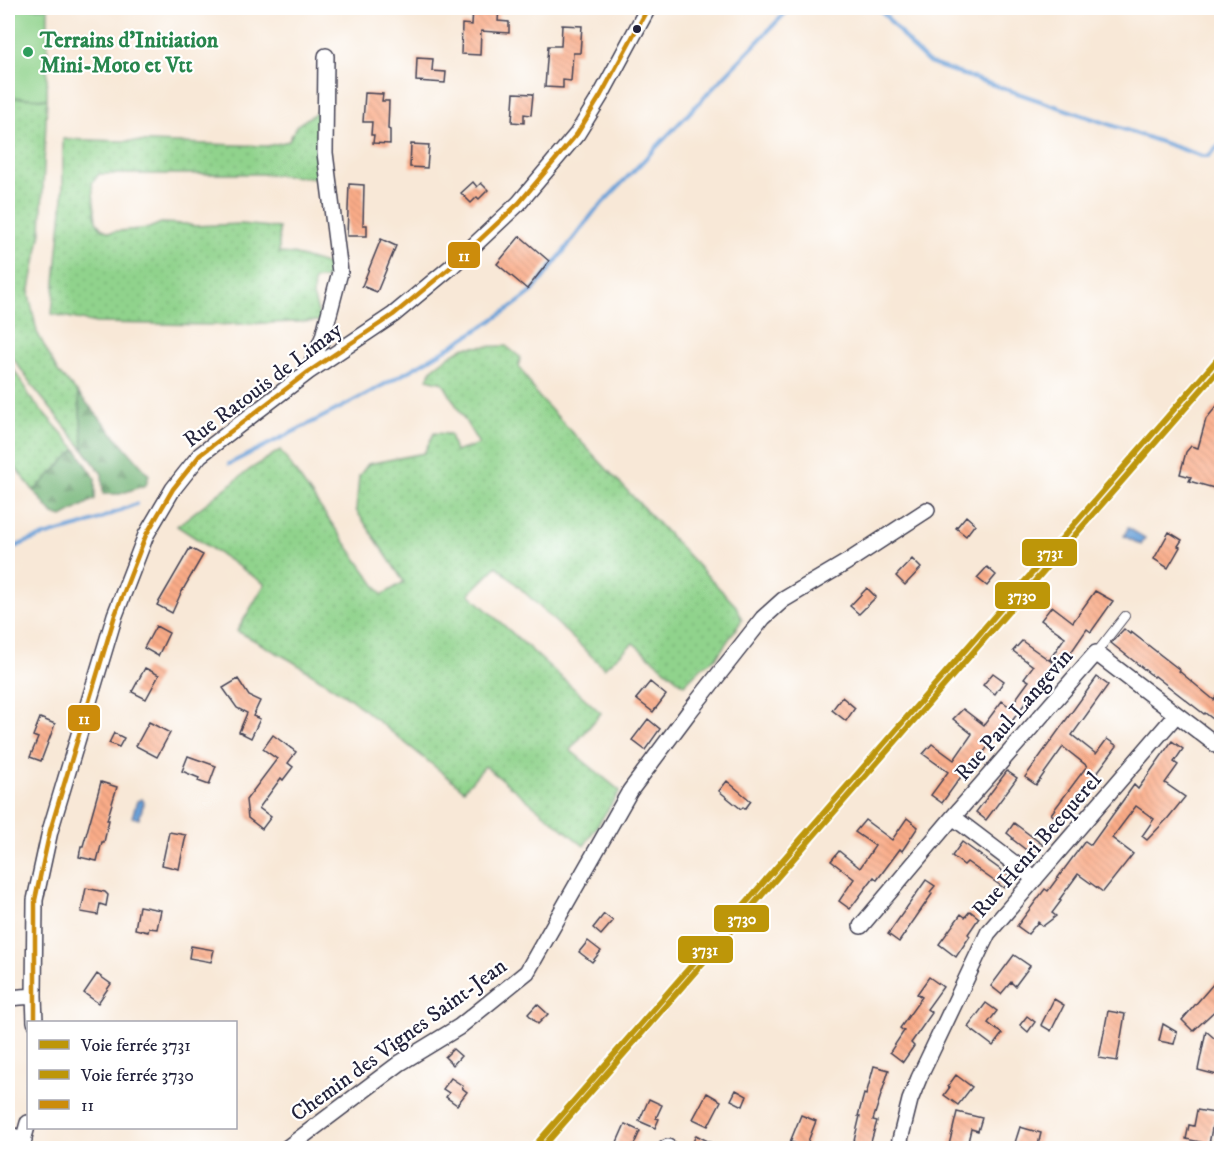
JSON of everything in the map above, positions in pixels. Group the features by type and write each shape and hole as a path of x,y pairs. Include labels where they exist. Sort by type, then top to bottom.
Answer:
{"street":[{"name":"Rue Ratouis de Limay","path":"35,1021 35,900 50,831 115,615 146,535 173,489 200,455 308,372 393,315 452,267 519,202 577,134 648,8"},
{"path":"308,372 323,337 340,272 326,153 326,56"},
{"name":"Chemin des Vignes Saint-Jean","path":"287,1149 400,1063 459,1027 527,972 630,791 764,618 783,600 927,510"},
{"name":"Rue Paul Langevin","path":"861,926 1096,652 1221,749"},
{"name":"Rue Henri Becquerel","path":"898,1149 910,1100 919,1078 988,933 1176,715"},
{"path":"953,817 1035,879"},
{"path":"8,998 34,996"},
{"path":"8,1134 23,1144 27,1127"}],"lane":[{"path":"1096,652 1125,616"}],"green space":[{"name":"Terrains d'Initiation Mini-Moto et Vtt","path":"8,8 48,8 47,99 8,97"},
{"path":"8,97 47,99 41,232 29,294 37,332 58,372 78,393 84,450 34,388 8,351"},
{"path":"320,110 320,176 317,178 261,174 99,174 92,183 96,221 101,228 109,232 149,228 161,223 193,226 241,224 279,228 279,253 293,254 332,266 334,277 314,280 313,296 321,321 214,325 96,323 52,314 63,198 63,139 267,146 289,141 296,126"},
{"path":"506,346 520,357 519,366 538,396 736,606 742,620 716,658 702,667 684,685 633,643 604,668 497,566 469,594 601,713 570,750 620,791 584,846 485,766 464,790 348,697 292,661 237,631 265,584 177,526 249,470 280,450 382,595 404,582 356,510 359,476 368,464 424,453 434,433 450,434 455,452 479,444 443,383 427,379 432,369 465,347"},
{"path":"8,361 26,388 28,395 76,449 34,491 8,458"},
{"path":"78,393 149,475 146,485 120,494 103,494 102,474 84,450"},
{"path":"76,449 95,478 95,499 62,517 53,514 34,491"}],"water":[{"path":"1128,528 1145,538 1141,545 1124,536"},
{"path":"142,799 144,802 139,819 132,817 137,801"}],"building":[{"path":"473,8 499,8 498,21 509,22 509,33 481,31 480,55 461,54 462,24 472,25"},
{"path":"562,25 582,26 580,53 573,53 571,81 563,80 563,88 545,87 548,46 561,46"},
{"path":"417,58 433,59 432,71 446,72 445,83 416,81"},
{"path":"365,93 383,94 382,101 389,101 390,144 373,143 372,122 363,122"},
{"path":"514,93 533,94 531,115 524,114 524,123 512,122"},
{"path":"411,144 429,145 427,168 410,167"},
{"path":"473,182 477,187 481,183 488,190 471,203 461,193"},
{"path":"349,184 364,185 363,225 367,225 367,236 347,236"},
{"path":"520,236 549,261 527,289 497,264"},
{"path":"381,239 396,246 377,292 362,286"},
{"path":"1221,401 1221,490 1189,481 1191,477 1180,474 1186,452 1191,446 1198,448 1206,419"},
{"path":"966,516 975,524 966,536 956,528"},
{"path":"1169,532 1182,540 1168,568 1154,559"},
{"path":"190,548 203,555 172,613 157,605"},
{"path":"912,559 921,568 905,585 896,576"},
{"path":"987,567 996,575 987,586 977,578"},
{"path":"867,588 876,597 859,614 850,606"},
{"path":"1095,591 1113,601 1091,632 1087,629 1061,667 1050,659 1065,637 1041,620 1052,606 1073,622"},
{"path":"156,626 169,633 158,656 144,648"},
{"path":"1124,629 1180,670 1214,700 1221,691 1221,725 1111,643"},
{"path":"1022,641 1056,665 1031,701 1028,699 1002,735 998,732 972,769 968,767 942,803 931,795 948,772 923,754 932,744 954,760 972,734 953,719 963,709 984,725 1002,701 1010,707 1029,681 1024,678 1033,666 1013,651"},
{"path":"145,668 159,675 146,699 132,692"},
{"path":"993,673 1004,681 995,694 983,685"},
{"path":"1097,677 1108,685 1072,735 1096,754 1107,739 1117,746 1061,821 1051,814 1087,766 1063,747 1036,785 1025,777"},
{"path":"238,679 249,696 260,701 253,716 260,719 251,738 239,732 247,713 237,708 223,688"},
{"path":"650,682 666,695 653,712 636,699"},
{"path":"842,697 855,708 846,721 832,710"},
{"path":"40,718 55,724 41,761 30,757 38,738 33,736"},
{"path":"648,719 660,729 645,750 632,740"},
{"path":"149,722 170,733 157,757 136,746"},
{"path":"114,733 124,738 119,747 109,743"},
{"path":"273,735 296,752 288,763 293,767 283,780 281,778 259,808 271,817 262,829 248,818 246,800 277,759 263,749"},
{"path":"1172,741 1183,749 1174,762 1178,765 1165,783 1185,797 1168,818 1147,840 1142,836 1154,819 1136,806 1112,838 1133,854 1103,892 1078,874 1052,913 1056,916 1043,926 1038,922 1028,934 1017,926 1045,889 1048,891 1085,841 1091,845 1134,785 1138,789"},
{"path":"188,756 216,766 209,785 182,771"},
{"path":"1007,771 1017,778 986,820 976,812"},
{"path":"727,781 751,801 745,809 743,807 741,809 719,791"},
{"path":"101,782 117,787 107,820 109,820 104,842 102,842 97,861 79,857"},
{"path":"907,818 918,827 902,851 900,849 877,880 874,877 850,909 839,901 854,879 831,861 839,851 860,868 875,846 855,832 865,820 892,840"},
{"path":"1014,823 1043,845 1034,856 1007,833"},
{"path":"169,832 186,835 179,869 162,865"},
{"path":"962,842 1012,878 1004,888 967,862 964,865 952,856"},
{"path":"926,880 935,886 930,892 932,894 899,942 888,934"},
{"path":"86,888 105,892 108,895 106,906 100,904 98,915 81,912"},
{"path":"139,906 161,910 157,929 149,928 148,932 135,929"},
{"path":"970,911 979,918 956,957 939,944 961,914 965,917"},
{"path":"604,914 613,921 601,935 593,928"},
{"path":"588,941 601,951 592,962 579,952"},
{"path":"191,946 214,950 211,962 189,958"},
{"path":"1014,955 1030,966 1015,986 1011,982 1001,994 991,986"},
{"path":"97,974 111,984 98,1003 84,993"},
{"path":"1221,975 1221,1005 1193,1031 1182,1020"},
{"path":"929,977 943,987 927,1009 932,1013 911,1043 914,1046 903,1062 890,1052 904,1031 900,1028 922,997 917,994"},
{"path":"1054,999 1064,1005 1051,1031 1041,1025"},
{"path":"986,1003 997,1011 988,1023 1002,1034 993,1046 968,1027"},
{"path":"537,1004 548,1014 538,1024 528,1014"},
{"path":"1108,1011 1125,1014 1117,1061 1099,1058"},
{"path":"1027,1016 1035,1022 1028,1032 1020,1025"},
{"path":"1163,1024 1177,1032 1174,1044 1159,1041"},
{"path":"1206,1031 1221,1044 1221,1076 1198,1070"},
{"path":"453,1049 461,1056 453,1065 445,1057"},
{"path":"874,1066 889,1070 873,1120 877,1121 869,1149 859,1149 860,1147 853,1145 860,1116 858,1116"},
{"path":"956,1075 972,1087 958,1105 944,1095"},
{"path":"451,1078 463,1086 462,1088 467,1092 457,1105 446,1097 449,1093 443,1089"},
{"path":"736,1090 747,1096 743,1106 731,1100"},
{"path":"707,1093 721,1101 708,1126 693,1119"},
{"path":"649,1099 662,1105 656,1118 659,1119 655,1128 639,1121"},
{"path":"1197,1110 1215,1113 1209,1144 1186,1139 1189,1125 1194,1126"},
{"path":"957,1112 982,1118 978,1131 971,1129 967,1146 963,1146 962,1149 948,1149"},
{"path":"801,1115 816,1121 805,1149 791,1149 794,1143 790,1142"},
{"path":"625,1124 640,1131 632,1149 614,1149"},
{"path":"1020,1127 1041,1133 1037,1149 1013,1149"},
{"path":"696,1135 723,1149 690,1149"}],"waterway":[{"path":"229,464 419,365 490,322 533,291 594,212 790,8"},
{"path":"879,8 929,63 1202,156 1208,156 1222,143"},
{"path":"8,551 35,539 83,525 136,504"}],"rail line":[{"name":"3731","path":"533,1148 1222,354"},
{"name":"3730","path":"542,1148 1222,366"}],"transit line":[{"name":"11","path":"35,1021 35,900 50,831 115,615 146,535 173,489 200,455 308,372 393,315 451,267 519,203 577,134 648,8"}],"place":[{"name":"Terrains d'Initiation Mini-Moto et Vtt","path":"28,52"}]}
